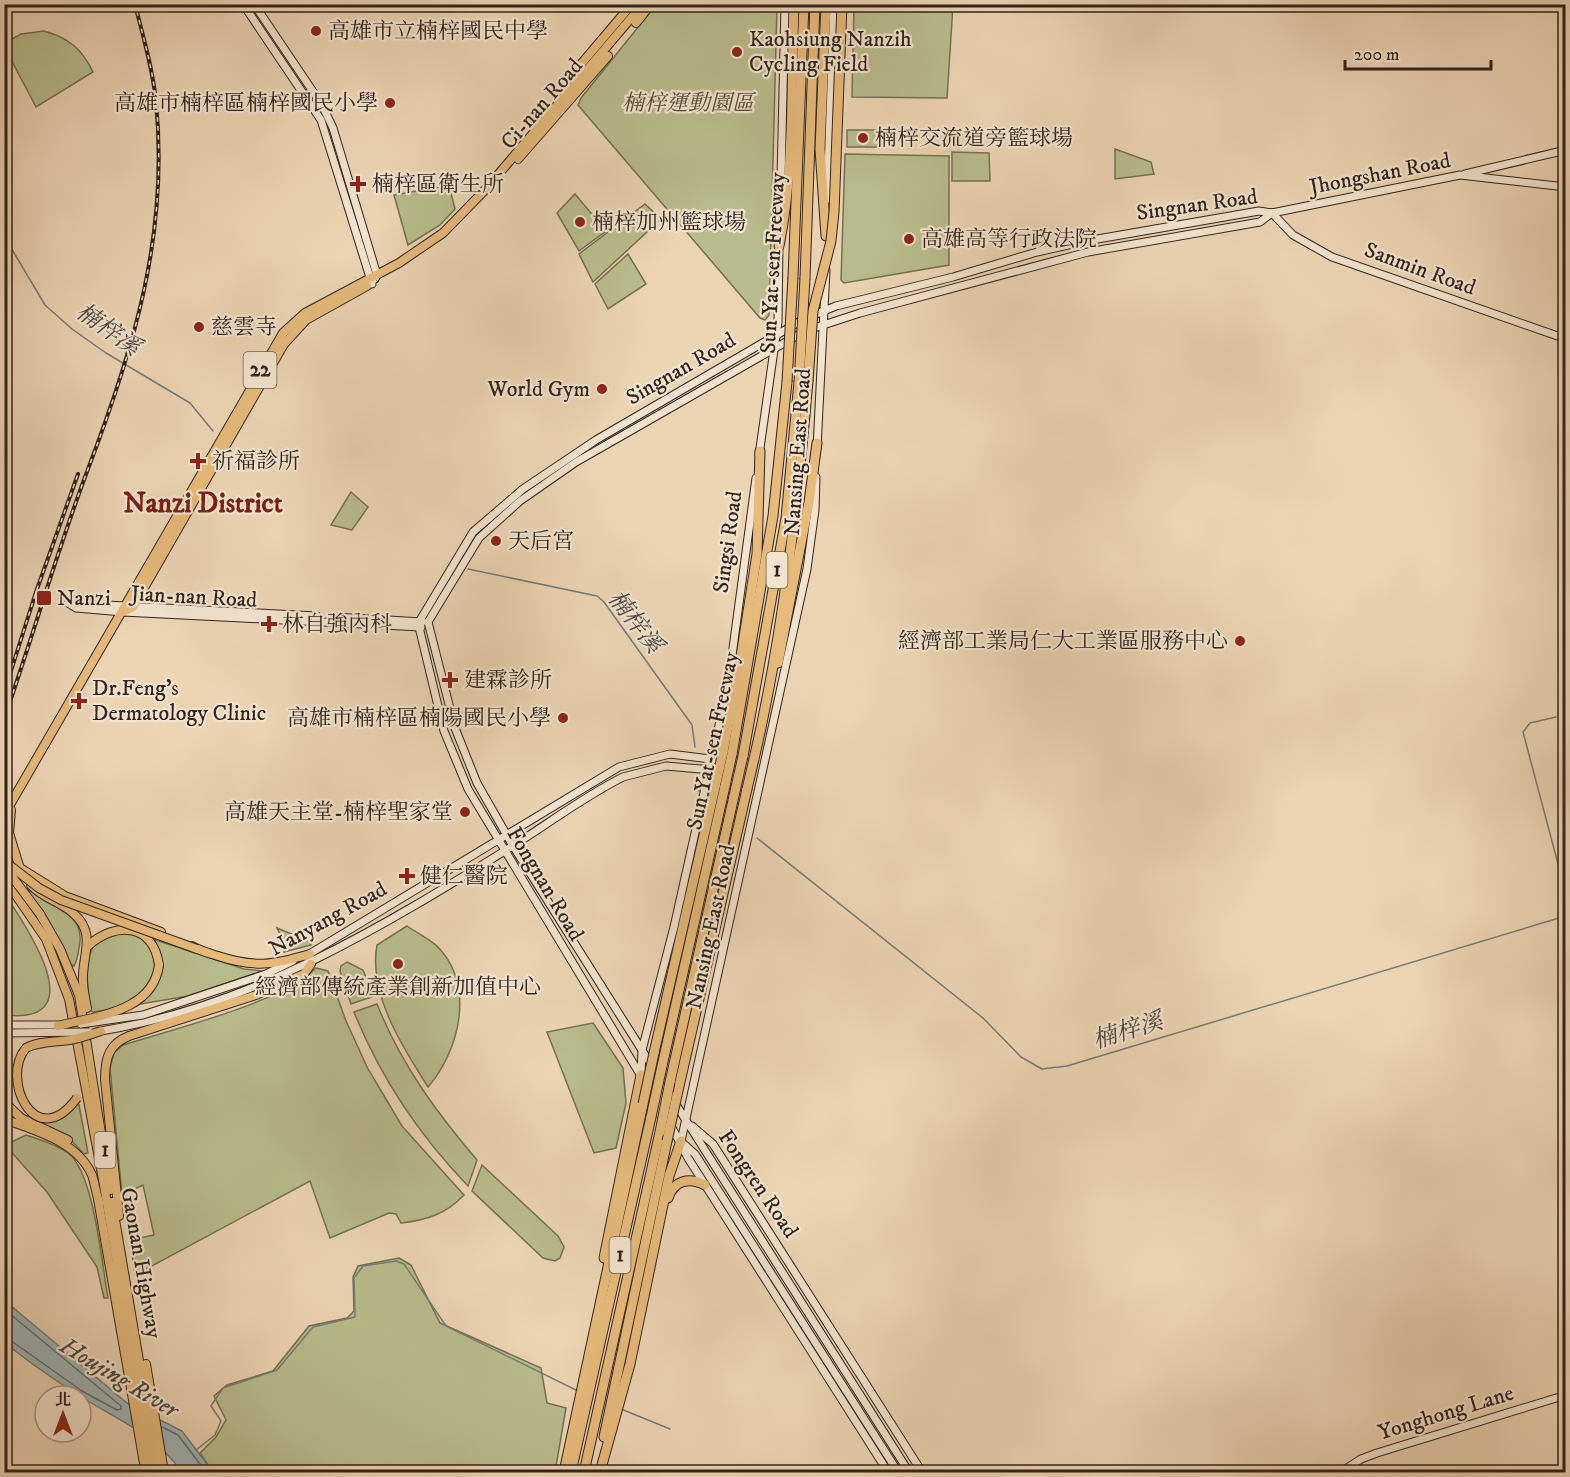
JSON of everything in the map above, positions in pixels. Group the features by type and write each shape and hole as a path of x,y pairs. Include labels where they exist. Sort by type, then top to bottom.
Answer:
{"highway":[{"path":"779,246 785,218 794,4"},
{"name":"Sun Yat-sen Freeway","path":"571,1473 584,1394 651,1117 698,906 716,783 728,753 773,516 787,382 804,4"},
{"name":"Sun Yat-sen Freeway","path":"584,1473 743,756 786,518 804,381 805,278 815,4"},
{"path":"825,4 820,149 826,236"},
{"path":"766,706 797,506 804,381 813,311 833,227 842,4"},
{"path":"599,1473 677,1095 766,706 783,645 809,502 817,443"},
{"path":"728,753 757,554 760,451"},
{"path":"589,1350 716,783"},
{"path":"564,1473 584,1394 589,1350 641,1075"},
{"path":"614,1406 630,1364 669,1176 681,1141"},
{"path":"653,1246 672,1189 682,1181 691,1179 705,1185"}],"main road":[{"name":"Ci-nan Road","path":"565,97 565,83 632,4"},
{"name":"Ci-nan Road","path":"373,279 443,233 479,197 643,4"},
{"name":"Ci-nan Road","path":"127,608 224,439 280,351 306,316 435,244 476,208 651,4"},
{"name":"22","path":"12,803 127,608"},
{"path":"4,815 12,803"},
{"path":"12,803 8,819 9,833 23,876 38,892 78,917 84,928 88,946 82,977 87,1038"},
{"path":"4,861 39,888 61,900 197,949 248,964 278,964 309,954"},
{"path":"4,866 20,868 65,896 187,942 197,949"},
{"name":"Gaonan Highway","path":"4,866 71,974 79,995 116,1207 115,1242 142,1398"},
{"name":"Gaonan Highway","path":"4,878 37,916 61,973 69,999 102,1199"},
{"path":"58,1026 137,1002 154,984 159,965 151,944 144,936 131,930 106,933 88,946"},
{"path":"115,1242 119,1224 105,1079 105,1062 110,1049 119,1040 129,1036 256,995 304,974 311,963"},
{"path":"8,1066 19,1052 34,1045 72,1040 101,1031"},
{"path":"6,1098 21,1113 39,1118 54,1117 65,1112 77,1098 82,1074"},
{"path":"6,1098 17,1115 64,1137 74,1145 102,1199 105,1221 115,1242"},
{"path":"4,1119 55,1138 83,1160"},
{"name":"1","path":"102,1199 115,1242"},
{"name":"Gaonan Highway","path":"115,1242 142,1398"},
{"name":"1","path":"142,1398 158,1473"},
{"name":"1","path":"142,1398 150,1444 151,1473"},
{"name":"1","path":"146,1473 150,1444"},
{"name":"1","path":"150,1444 164,1473"}],"street":[{"path":"243,4 321,120 373,279"},
{"path":"254,4 290,55 326,113 373,279"},
{"name":"Singsi Road","path":"641,1075 642,1050 703,799 716,783 710,770 728,686 778,322 785,4"},
{"name":"Nansing East Road","path":"681,1141 807,569 815,510 825,323 834,4"},
{"path":"1460,175 1566,150"},
{"name":"Jhongshan Road","path":"1272,213 1460,175 1566,187"},
{"name":"Singnan Road","path":"419,624 455,559 481,523 557,464 775,335 825,309 1086,241 1259,211 1272,213"},
{"name":"Singnan Road","path":"428,625 463,562 485,530 520,501 576,462 773,349 825,323 1088,252 1260,222 1272,213"},
{"name":"Sanmin Road","path":"1272,213 1293,235 1332,257 1566,339"},
{"name":"Jian-nan Road","path":"127,608 76,608 68,603 428,625"},
{"name":"Fongnan Road","path":"419,624 444,731 468,789 681,1141"},
{"name":"Fongnan Road","path":"428,625 455,728 477,783 513,846 686,1121"},
{"name":"Nanyang Road","path":"4,1025 58,1026 143,1015 266,974 309,954 507,835 582,787 629,763 670,754 712,758 764,770"},
{"name":"Nanyang Road","path":"4,1033 47,1035 101,1031 173,1015 271,981 383,926 623,777 666,765 761,779"},
{"name":"Fongren Road","path":"686,1121 909,1473"},
{"name":"Fongren Road","path":"686,1121 713,1144 921,1473"},
{"name":"Fongren Road","path":"681,1141 705,1185 888,1473"},
{"name":"Fongren Road","path":"681,1141 695,1154 898,1473"},
{"name":"Yonghong Lane","path":"1341,1473 1361,1459 1377,1453 1566,1395"}],"green space":[{"name":"楠梓運動園區","path":"656,5 777,5 769,315 765,320 760,318 578,105 581,98"},
{"path":"854,5 953,5 947,98 852,97"},
{"path":"44,31 61,37 74,46 93,72 36,107 5,48 5,43 21,34"},
{"name":"楠梓交流道旁籃球場","path":"847,130 879,130 879,147 847,147"},
{"path":"1115,149 1151,162 1154,174 1115,179"},
{"path":"952,152 989,153 990,181 952,181"},
{"path":"845,154 949,156 949,265 844,283 841,280"},
{"path":"449,185 455,209 440,225 408,245 394,195"},
{"name":"楠梓加州籃球場","path":"575,194 606,231 579,251 557,213"},
{"path":"645,204 661,219 593,282 579,254"},
{"path":"628,254 646,284 608,309 595,284"},
{"path":"351,492 368,507 352,530 331,525"},
{"path":"27,888 64,911 77,925 80,935 74,966 69,964"},
{"path":"4,893 38,949 46,971 50,990 46,1005 31,1014 5,1015"},
{"name":"經濟部傳統產業創新加值中心","path":"407,926 435,944 450,963 457,980 460,999 455,1037 439,1072 428,1087 389,1019 378,982 377,945"},
{"path":"277,928 309,941 311,945 284,952 284,942"},
{"path":"116,932 134,933 244,969 262,971 188,996 93,1012 90,1010 86,965 94,944"},
{"path":"347,962 363,970 374,996 351,1004 340,971 341,966"},
{"path":"316,968 328,971 346,1021 368,1069 402,1126 464,1195 450,1207 428,1218 401,1223 396,1214 389,1213 330,1238 310,1181 135,1275 130,1240 154,1235 143,1185 122,1195 110,1068 114,1053 123,1045 253,1004 300,981"},
{"path":"377,1004 408,1067 447,1124 477,1160 468,1186 417,1126 376,1060 354,1012"},
{"path":"593,1023 623,1068 626,1103 616,1148 594,1153 547,1032"},
{"path":"78,1102 88,1153 84,1154 66,1135 33,1119 44,1120"},
{"path":"26,1135 63,1150 77,1163 96,1220 108,1298 104,1298 97,1267 47,1192 5,1145"},
{"path":"482,1165 558,1236 564,1247 560,1258 555,1261 543,1258 472,1191"},
{"path":"399,1258 411,1265 440,1323 541,1368 547,1403 566,1408 555,1472 213,1472 200,1453 216,1437 226,1420 214,1396 227,1385 273,1371 309,1326 347,1318 354,1311 353,1277 358,1266"}],"water":[{"path":"4,1300 127,1403 182,1431 213,1472 182,1472 145,1435 93,1404 93,1384 62,1384 5,1343"}],"waterway":[{"name":"楠梓溪","path":"4,236 45,305 72,329 106,353 190,403 213,431"},
{"name":"楠梓溪","path":"468,569 597,596 604,602 692,725 695,747"},
{"name":"楠梓溪","path":"1556,717 1530,723 1523,732 1566,894"},
{"name":"楠梓溪","path":"696,778 699,791"},
{"name":"楠梓溪","path":"757,838 983,1018 1021,1057 1042,1069 1067,1066 1559,918 1566,904"},
{"path":"196,1450 215,1435 221,1421 211,1406 223,1388 277,1370 313,1327 355,1317 354,1278 363,1266 396,1261 404,1264 446,1326 578,1391"},
{"path":"621,1409 670,1429"}],"railway":[{"path":"4,719 66,531 120,379 144,290 157,198 159,151 155,90 135,4"},
{"path":"4,693 36,592 78,474"}],"place":[{"name":"高雄市立楠梓國民中學","path":"316,31"},
{"name":"Kaohsiung Nanzih Cycling Field","path":"737,52"},
{"name":"高雄市楠梓區楠梓國民小學","path":"390,103"},
{"name":"楠梓交流道旁籃球場","path":"863,138"},
{"name":"楠梓區衛生所","path":"358,184"},
{"name":"楠梓加州籃球場","path":"580,222"},
{"name":"高雄高等行政法院","path":"909,239"},
{"name":"慈雲寺","path":"199,327"},
{"name":"World Gym","path":"602,389"},
{"name":"祈福診所","path":"198,461"},
{"name":"天后宮","path":"496,541"},
{"name":"Nanzi","path":"44,598"},
{"name":"林自強內科","path":"269,624"},
{"name":"經濟部工業局仁大工業區服務中心","path":"1240,641"},
{"name":"建霖診所","path":"450,680"},
{"name":"Dr.Feng's Dermatology Clinic","path":"79,701"},
{"name":"高雄市楠梓區楠陽國民小學","path":"563,718"},
{"name":"高雄天主堂-楠梓聖家堂","path":"465,812"},
{"name":"健仁醫院","path":"407,876"},
{"name":"經濟部傳統產業創新加值中心","path":"398,964"}],"district":[{"name":"Nanzi District","path":"203,503"}],"water label":[{"name":"Houjing River","path":"119,1378"}]}
